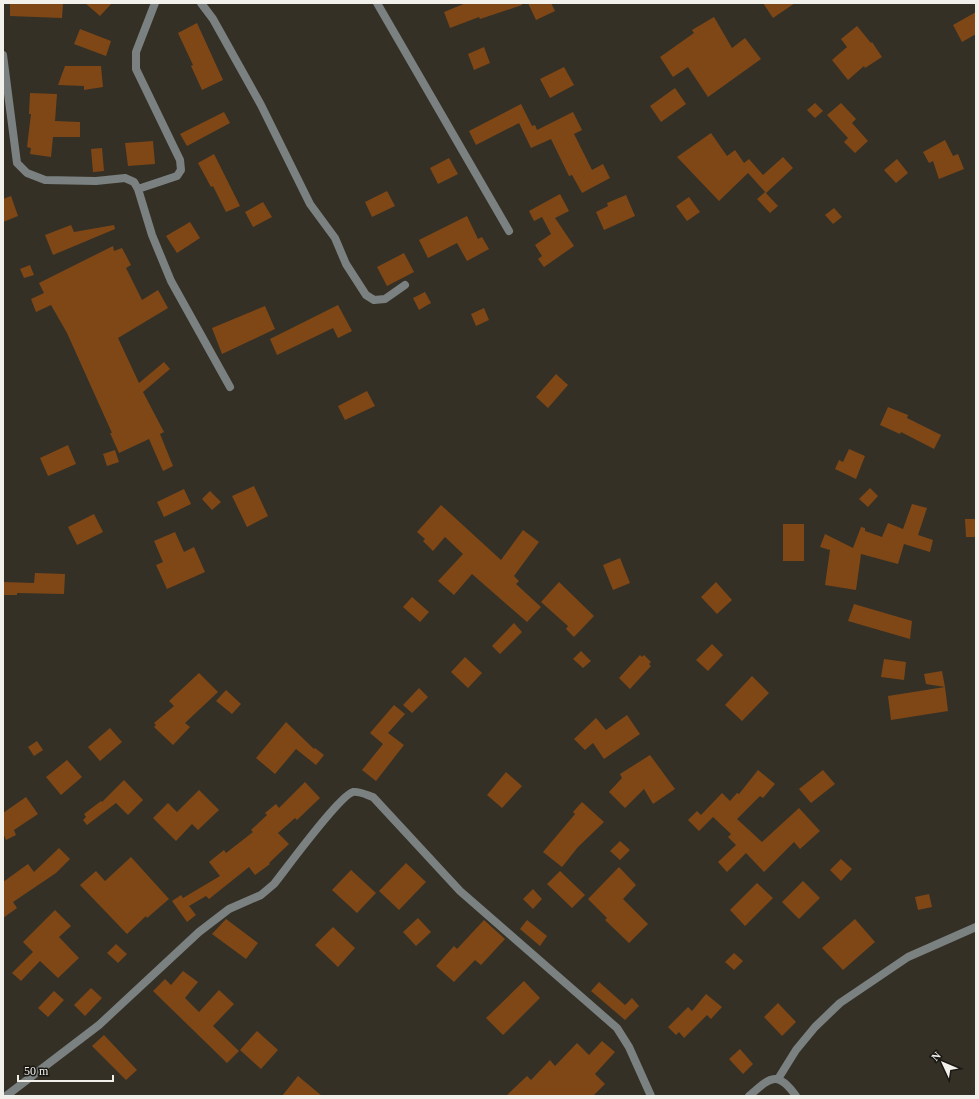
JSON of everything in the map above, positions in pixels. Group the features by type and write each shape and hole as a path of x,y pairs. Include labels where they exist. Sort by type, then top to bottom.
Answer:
{"street":[{"path":"138,189 176,176 181,170 180,160 136,68 136,52 155,3"},
{"path":"201,3 213,20 261,105 310,204 334,238 346,264 366,295 374,300 385,299 404,285"},
{"path":"377,3 509,231"},
{"path":"3,55 17,163 27,172 45,180 96,181 125,178 134,182 138,189 152,235 170,281 230,386"},
{"path":"6,1096 99,1025 198,932 229,909 262,895 274,884 338,804 351,793 358,792 374,797 460,891 617,1028 630,1047 651,1096"},
{"path":"778,1079 796,1050 815,1027 840,1003 908,957 976,927"},
{"path":"749,1096 768,1080 778,1079 787,1083 796,1096"}],"building":[{"path":"10,3 63,3 62,18 10,16"},
{"path":"85,3 112,3 100,16"},
{"path":"466,3 522,3 522,5 480,19 479,17 450,28 444,12"},
{"path":"528,3 551,3 555,11 536,20"},
{"path":"763,3 795,3 773,18"},
{"path":"976,12 976,34 962,42 953,25"},
{"path":"714,17 732,48 745,38 761,59 708,97 688,67 673,77 660,57 694,33 692,30"},
{"path":"197,23 223,80 202,90 191,66 193,65 178,33"},
{"path":"857,26 871,43 872,42 882,57 865,68 864,66 848,80 832,60 847,47 841,39"},
{"path":"80,29 111,41 106,56 74,44"},
{"path":"484,47 490,63 474,70 468,54"},
{"path":"65,66 101,66 103,87 84,90 84,86 58,85"},
{"path":"564,67 574,85 550,98 540,79"},
{"path":"675,88 686,104 661,122 650,106"},
{"path":"30,93 57,94 55,121 80,122 80,137 53,137 51,157 30,154 31,148 27,147 31,114 29,114"},
{"path":"815,103 823,111 815,118 807,110"},
{"path":"841,103 856,119 852,123 868,141 855,153 844,142 848,138 827,115"},
{"path":"521,104 532,126 535,125 537,130 573,112 582,130 574,134 592,170 603,164 610,178 582,193 572,175 569,176 551,139 531,148 519,123 476,145 469,131"},
{"path":"224,112 230,123 187,146 180,134"},
{"path":"711,133 727,156 735,150 744,163 749,159 763,175 783,157 793,168 766,193 748,173 719,201 677,157"},
{"path":"945,140 953,156 958,154 964,169 939,179 933,161 929,163 923,152"},
{"path":"153,141 155,164 128,166 125,143"},
{"path":"102,148 104,171 93,172 91,149"},
{"path":"214,154 240,206 226,212 213,186 211,187 198,163"},
{"path":"449,158 458,174 438,184 430,168"},
{"path":"897,159 908,173 896,183 884,170"},
{"path":"387,191 395,206 372,217 365,202"},
{"path":"765,192 778,206 770,213 757,199"},
{"path":"560,194 569,211 555,218 574,246 544,267 538,259 542,256 535,245 551,234 542,217 534,221 529,211"},
{"path":"626,195 635,216 604,230 596,212 608,206 607,203"},
{"path":"11,196 18,216 3,222 3,199"},
{"path":"689,197 700,212 687,221 676,206"},
{"path":"263,202 272,217 253,227 245,212"},
{"path":"834,208 842,217 833,224 825,215"},
{"path":"467,216 478,239 482,237 489,249 467,261 457,243 428,258 419,240"},
{"path":"190,222 200,238 177,253 166,236"},
{"path":"71,225 74,232 114,225 115,229 53,255 45,235"},
{"path":"113,246 114,251 122,248 131,265 126,268 142,300 158,290 168,308 118,338 139,383 164,362 170,369 143,392 164,432 160,434 173,466 163,471 149,439 119,453 110,433 112,433 67,333 51,305 36,312 31,299 44,293 39,283"},
{"path":"404,253 414,272 387,286 377,267"},
{"path":"30,265 34,275 24,278 20,269"},
{"path":"425,292 431,303 419,310 413,298"},
{"path":"338,305 352,331 338,338 333,328 277,355 270,339"},
{"path":"265,306 275,329 222,354 212,328"},
{"path":"484,308 489,320 476,326 471,314"},
{"path":"556,374 568,385 548,408 536,397"},
{"path":"367,391 375,406 345,420 338,406"},
{"path":"888,407 908,415 907,418 941,435 934,449 901,432 900,434 880,425"},
{"path":"68,445 76,464 48,476 40,458"},
{"path":"849,449 865,456 856,479 835,469 839,460 843,462"},
{"path":"115,450 119,462 107,466 103,454"},
{"path":"254,486 268,516 247,527 232,496"},
{"path":"870,488 878,496 868,507 859,499"},
{"path":"184,489 191,504 164,517 157,502"},
{"path":"210,491 221,502 212,510 202,499"},
{"path":"912,504 927,508 918,535 933,540 930,552 904,544 898,564 861,554 856,590 825,585 830,550 820,547 825,534 853,548 861,527 865,528 865,531 882,537 888,523 903,529"},
{"path":"441,505 501,560 523,530 539,542 514,576 519,581 516,584 541,607 527,622 472,574 454,595 438,581 463,554 445,537 433,551 423,541 425,539 417,532"},
{"path":"94,514 103,532 77,545 68,527"},
{"path":"965,519 976,519 976,537 966,537"},
{"path":"783,524 804,524 804,561 783,561"},
{"path":"175,532 184,552 194,547 205,572 167,589 156,565 163,562 154,541"},
{"path":"620,558 630,583 613,590 603,565"},
{"path":"35,573 65,574 64,594 17,593 17,595 3,595 3,582 34,583"},
{"path":"559,582 594,616 574,637 566,629 568,626 541,602"},
{"path":"716,582 732,600 717,614 701,597"},
{"path":"412,597 429,612 420,622 403,607"},
{"path":"854,604 912,621 910,639 848,621"},
{"path":"514,623 522,632 500,654 492,646"},
{"path":"712,644 723,655 708,671 696,660"},
{"path":"581,651 591,661 583,668 573,659"},
{"path":"640,655 642,657 644,655 651,662 649,664 651,666 630,689 619,678"},
{"path":"465,657 482,673 468,688 451,672"},
{"path":"884,659 906,662 904,680 881,677"},
{"path":"942,671 945,687 926,684 924,674"},
{"path":"199,673 218,692 185,723 190,727 173,745 154,727 156,725 154,723 174,706 169,701"},
{"path":"752,676 769,693 742,721 725,705"},
{"path":"945,687 948,711 891,720 888,696"},
{"path":"419,688 428,697 412,713 403,705"},
{"path":"226,690 241,704 232,714 216,701"},
{"path":"394,705 405,714 388,733 404,745 376,781 362,770 383,744 370,733"},
{"path":"627,715 640,734 604,759 593,743 585,750 574,739 596,718 606,730"},
{"path":"286,722 314,749 315,748 324,755 316,765 296,749 275,774 256,758"},
{"path":"110,728 122,742 100,761 88,747"},
{"path":"37,741 43,750 34,756 28,747"},
{"path":"650,755 675,789 653,804 644,789 625,808 609,792 622,778 620,774"},
{"path":"67,760 82,777 61,795 46,777"},
{"path":"758,770 775,784 763,798 760,796 737,819 762,842 799,808 820,831 800,849 794,842 764,872 746,853 727,872 718,862 736,845 728,837 731,834 713,817 699,831 688,820 697,811 701,815 722,793 730,801 737,793 739,794"},
{"path":"823,770 835,784 811,803 799,789"},
{"path":"506,772 522,786 502,808 487,795"},
{"path":"124,780 143,800 128,815 116,803 87,825 83,820 86,817 84,814 101,801 102,802"},
{"path":"305,782 320,798 297,820 295,818 278,833 289,844 269,863 270,864 255,875 249,867 209,899 206,896 189,906 196,915 187,922 172,901 181,895 183,898 220,876 209,862 224,850 226,853 253,832 251,830 267,815 265,813 276,804 279,808"},
{"path":"199,790 219,810 198,830 192,824 176,841 153,818 168,803 177,812"},
{"path":"26,797 38,814 14,830 16,835 6,840 3,833 3,813"},
{"path":"582,802 604,822 578,847 562,867 543,852 575,814 573,812"},
{"path":"620,841 630,850 620,860 610,851"},
{"path":"59,848 70,859 56,873 13,902 17,908 3,918 3,882 28,864 34,872"},
{"path":"131,857 169,899 147,918 146,916 127,934 80,885 96,871 105,881"},
{"path":"841,859 852,869 841,881 830,870"},
{"path":"406,863 426,882 399,910 379,891"},
{"path":"619,867 636,885 623,899 648,924 629,943 605,920 607,918 588,899"},
{"path":"351,870 376,893 357,913 332,890"},
{"path":"560,871 585,895 572,908 547,884"},
{"path":"803,881 820,898 799,919 782,902"},
{"path":"757,883 773,898 745,926 730,910"},
{"path":"533,889 542,899 533,909 523,899"},
{"path":"929,894 932,907 918,910 915,897"},
{"path":"55,910 71,926 59,937 79,958 58,978 40,961 21,981 12,973 33,952 23,942"},
{"path":"418,918 431,932 416,946 403,932"},
{"path":"226,919 258,943 246,959 212,934"},
{"path":"855,919 875,942 843,970 822,948"},
{"path":"484,920 505,939 481,965 475,960 454,982 436,966 454,946 457,949"},
{"path":"527,920 547,936 540,946 520,929"},
{"path":"333,927 355,948 338,967 315,945"},
{"path":"116,944 127,954 118,963 107,953"},
{"path":"734,953 743,961 734,970 725,962"},
{"path":"183,971 198,982 185,998 199,1012 219,990 234,1004 213,1026 239,1051 227,1063 153,991 165,979 171,985"},
{"path":"524,981 540,998 503,1035 486,1018"},
{"path":"599,982 625,1005 632,998 639,1006 625,1020 591,991"},
{"path":"91,988 102,998 85,1016 74,1005"},
{"path":"54,991 64,1000 48,1017 38,1008"},
{"path":"706,994 722,1007 711,1019 707,1015 684,1038 679,1032 676,1035 668,1027 688,1007 692,1011"},
{"path":"778,1003 796,1022 782,1036 764,1017"},
{"path":"257,1031 278,1050 261,1069 240,1050"},
{"path":"104,1035 137,1070 126,1080 92,1046"},
{"path":"602,1041 615,1052 595,1074 605,1084 593,1096 506,1096 527,1076 531,1080 550,1060 555,1066 577,1043 589,1055"},
{"path":"740,1049 753,1064 743,1074 729,1059"},
{"path":"298,1076 322,1096 282,1096"}]}
